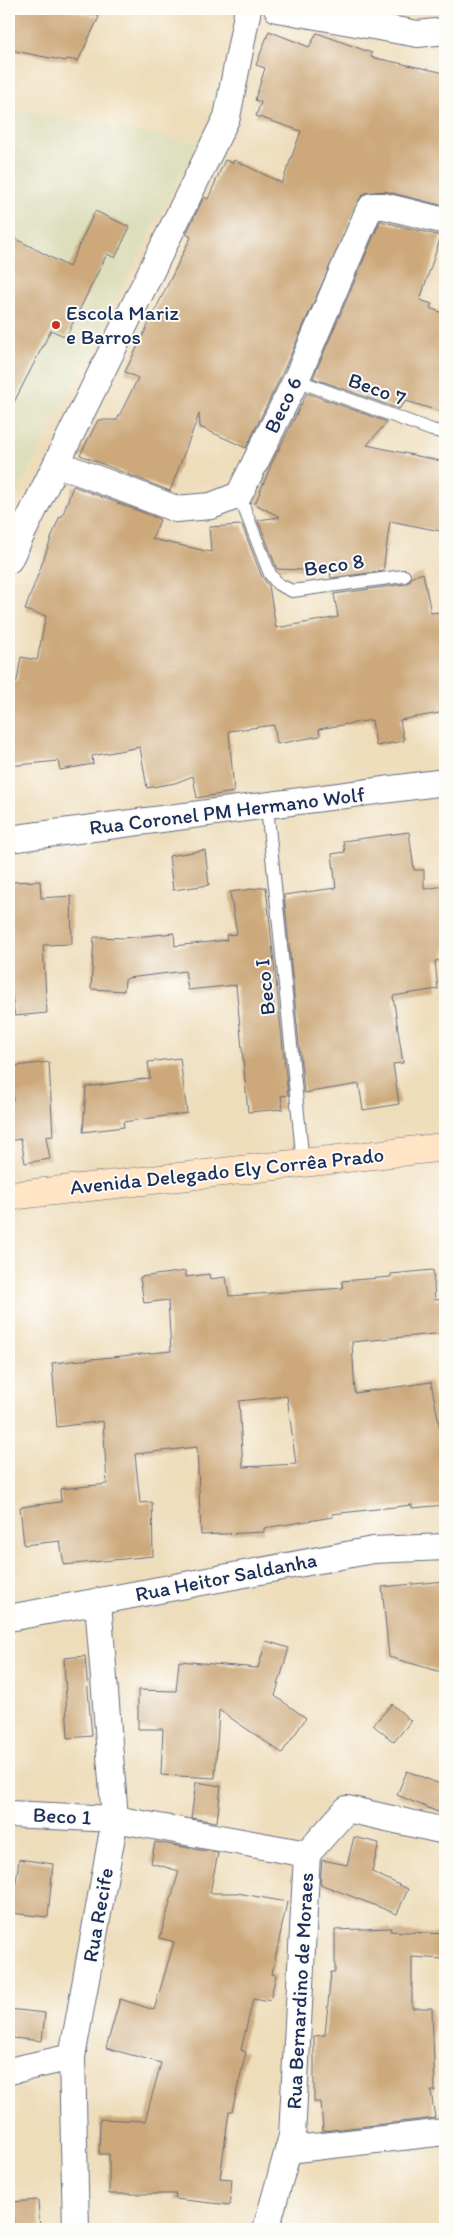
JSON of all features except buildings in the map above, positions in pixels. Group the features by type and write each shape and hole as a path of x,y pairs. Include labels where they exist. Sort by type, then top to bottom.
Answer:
{"main road":[{"name":"Avenida Delegado Ely Corrêa Prado","path":"9,1196 445,1147"}],"street":[{"path":"9,560 58,464 227,117 248,9"},
{"path":"278,9 418,34 445,31"},
{"name":"Beco 6","path":"239,496 296,380 372,206 384,206 445,221"},
{"path":"58,464 176,509 211,506 239,496"},
{"name":"Rua Coronel PM Hermano Wolf","path":"9,839 267,807 445,782"},
{"name":"Rua Heitor Saldanha","path":"9,1618 373,1550 445,1547"},
{"name":"Rua Recife","path":"76,2229 72,2057 115,1818 98,1602"},
{"path":"307,1854 347,1809 445,1831"},
{"name":"Beco 1","path":"9,1814 115,1818"},
{"name":"Rua Bernardino de Moraes","path":"115,1818 307,1854 292,2136 266,2229"},
{"path":"9,2071 72,2057"},
{"path":"288,2150 445,2132"}],"lane":[{"name":"Beco 7","path":"296,380 432,430 445,433"},
{"name":"Beco 8","path":"239,496 270,574 278,584 292,590 404,576"},
{"name":"Beco I","path":"267,807 303,1163"}],"shaded area":[{"name":"Escola Mariz e Barros","path":"9,108 197,143 9,508"}],"place":[{"name":"Escola Mariz e Barros","path":"56,325"}]}
